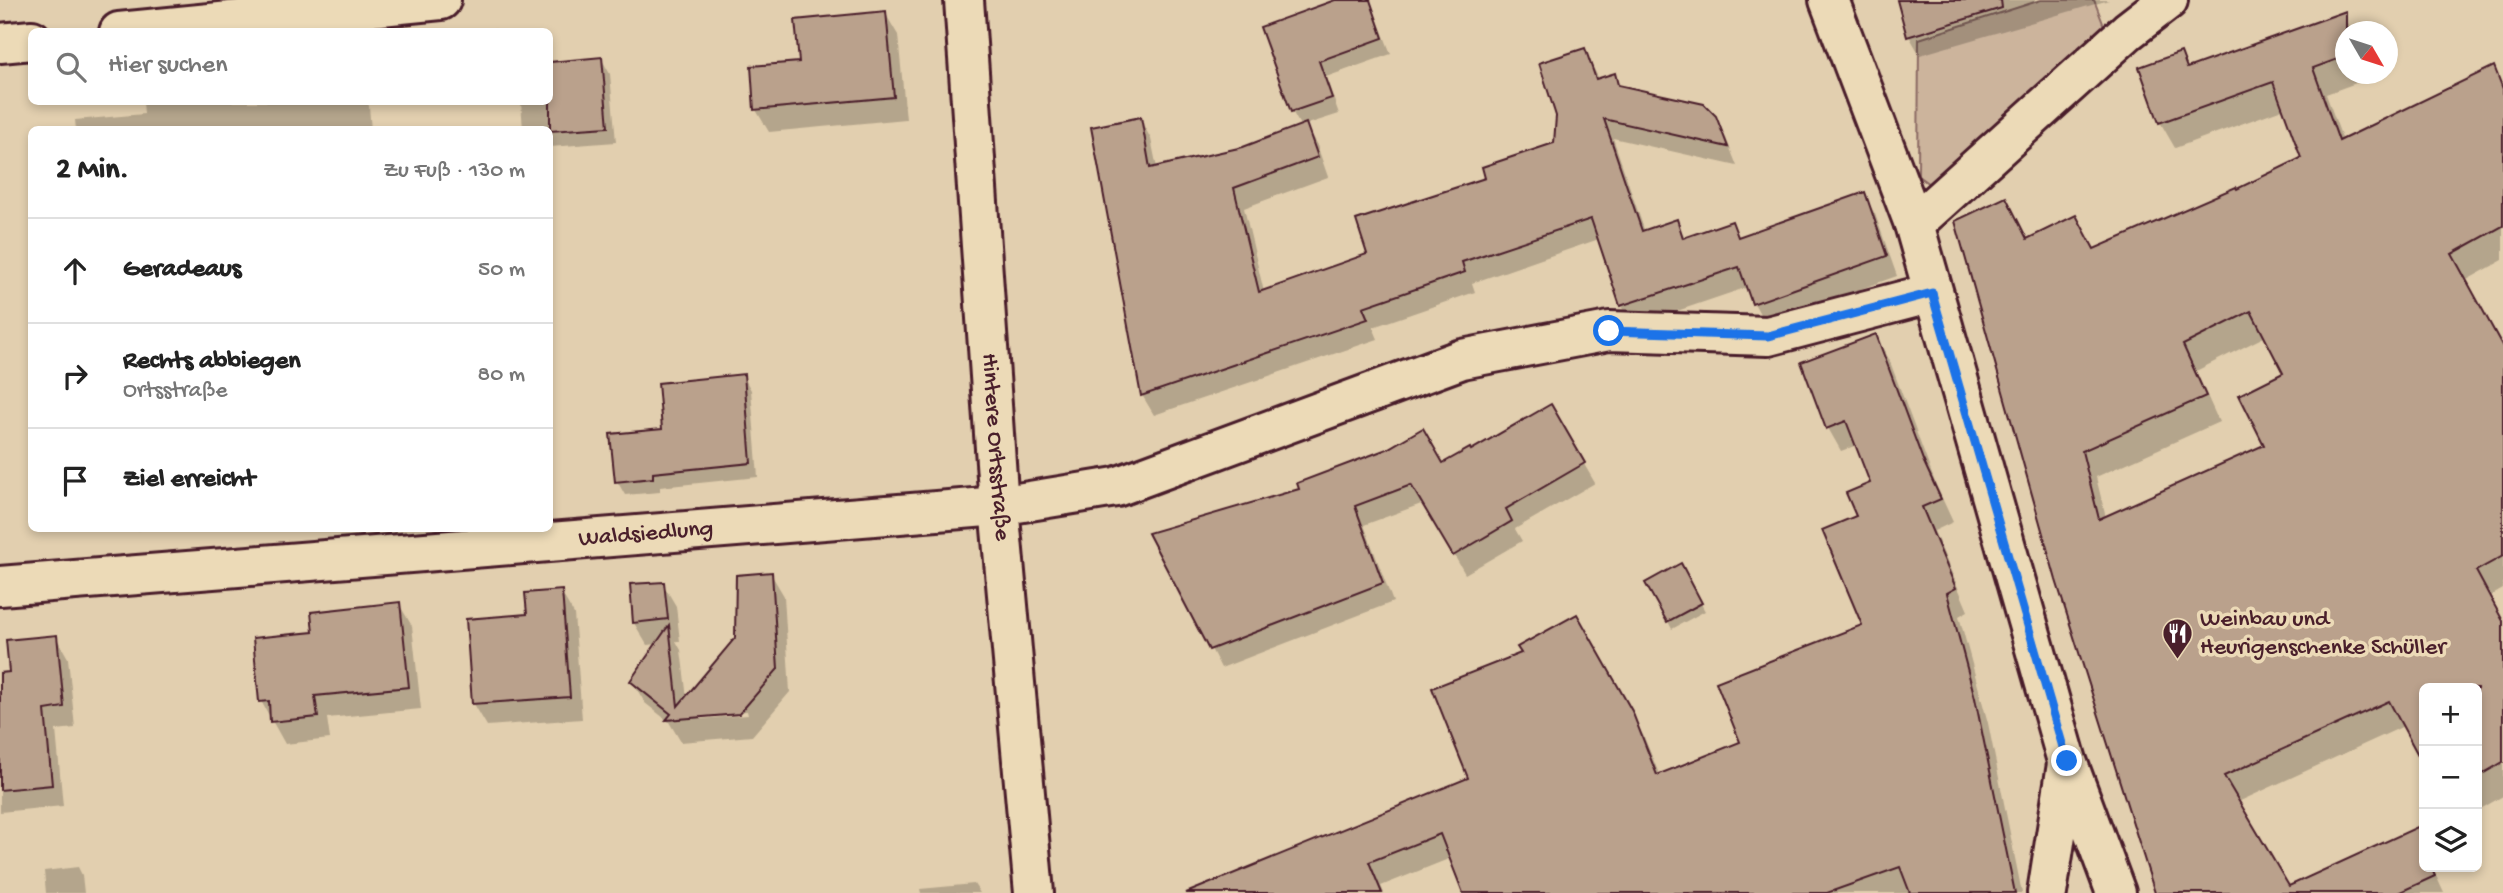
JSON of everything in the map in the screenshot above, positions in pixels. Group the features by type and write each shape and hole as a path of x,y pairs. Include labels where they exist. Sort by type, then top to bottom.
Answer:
{"street":[{"path":"159,28 441,0"},
{"name":"Hintere Ortsstraße","path":"964,0 999,506 1034,893"},
{"path":"1829,0 1914,224 2067,761 2116,893"},
{"path":"1914,224 2127,31 2168,0"},
{"path":"0,43 28,40"},
{"name":"Waldsiedlung","path":"0,586 999,506 1116,487 1462,359 1609,331 1768,336 1932,293"},
{"path":"2047,893 2067,761"}],"shaded area":[{"path":"2041,0 2094,0 2104,26 1929,184 1918,176 1919,39"}],"building":[{"path":"1335,0 1370,0 1383,38 1319,61 1332,98 1291,112 1260,27"},
{"path":"1897,0 2001,0 2002,8 1907,37"},
{"path":"886,11 894,97 754,110 751,66 799,62 795,20"},
{"path":"2346,11 2346,21 2335,21 2335,60 2313,68 2339,141 2494,66 2503,89 2503,226 2452,254 2503,347 2503,556 2476,571 2503,621 2503,762 2482,774 2482,683 2419,683 2419,757 2389,701 2224,776 2289,886 2419,826 2419,872 2433,872 2435,876 2398,893 2155,893 2056,580 1955,221 2006,197 2027,239 2076,215 2094,249 2236,187 2237,189 2301,158 2273,82 2159,123 2139,67 2181,52 2187,68","holes":["2251,311 2283,373 2239,395 2264,445 2099,519 2082,451 2206,396 2183,345"]},
{"path":"1585,48 1596,79 1615,73 1618,85 1704,104 1716,116 1728,147 1604,119 1642,231 1677,219 1683,238 1732,221 1738,237 1865,192 1887,256 1752,304 1739,267 1620,306 1591,219 1462,262 1465,272 1363,307 1368,319 1141,396 1091,127 1141,117 1150,168 1243,147 1306,123 1318,157 1234,188 1259,292 1367,254 1356,220 1485,178 1482,167 1554,143 1556,116 1539,63"},
{"path":"602,57 608,127 553,131 553,126 550,126 550,105 553,105 553,62"},
{"path":"1876,334 1923,460 1941,499 1922,507 1956,588 1947,593 1975,698 2015,893 1910,893 1900,867 1827,893 1463,893 1440,834 1369,862 1382,893 1186,893 1468,778 1432,688 1521,653 1517,647 1577,614 1632,711 1657,775 1740,742 1716,682 1862,625 1822,530 1856,516 1846,493 1870,483 1846,421 1826,429 1801,362"},
{"path":"744,374 751,463 653,473 653,478 615,482 610,434 662,429 658,383"},
{"path":"1551,404 1585,463 1506,509 1512,521 1453,556 1411,485 1355,506 1383,583 1209,650 1148,533 1299,489 1297,483 1387,449 1423,428 1443,463"},
{"path":"1681,563 1702,603 1667,622 1645,583"},
{"path":"772,572 778,669 739,714 666,720 671,714 630,681 669,625 678,706 735,638 736,575"},
{"path":"664,582 668,619 633,623 630,584"},
{"path":"562,590 570,697 472,704 466,619 527,614 525,593"},
{"path":"400,602 409,687 315,696 318,717 270,722 269,701 259,702 253,638 313,632 311,612"},
{"path":"57,635 64,707 45,710 52,785 0,790 0,673 9,672 6,640"}],"place":[{"name":"Weinbau und Heurigenschenke Schüller","path":"2177,661"}],"route":[{"path":"1609,331 1768,336 1932,293 2067,761"}]}
